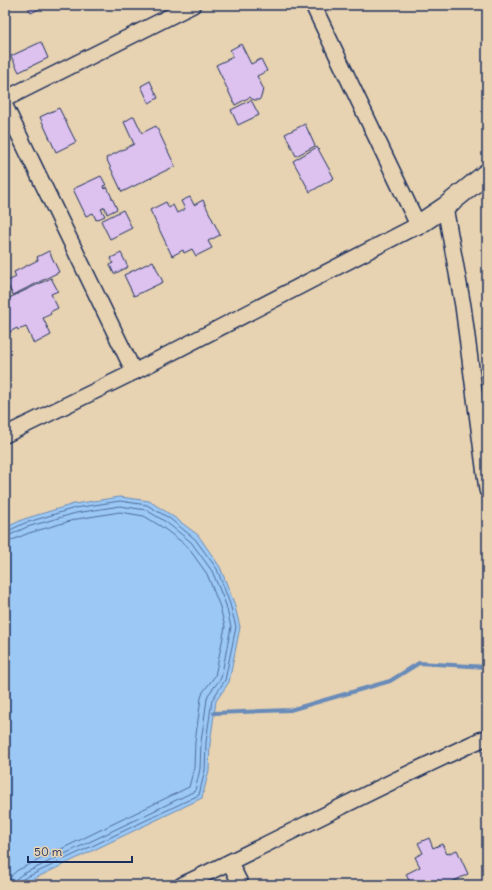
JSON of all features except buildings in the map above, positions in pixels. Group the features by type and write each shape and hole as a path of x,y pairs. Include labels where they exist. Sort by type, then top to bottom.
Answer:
{"street":[{"path":"5,99 193,5"},
{"path":"313,5 418,225"},
{"path":"5,106 134,372"},
{"path":"5,436 134,372 418,225 445,207 487,173"},
{"path":"445,207 463,306 487,490"},
{"path":"182,885 230,863 440,758 487,737"},
{"path":"230,863 241,885"}],"water":[{"path":"120,497 149,501 198,535 220,567 234,603 240,627 229,682 216,701 210,743 209,770 202,798 21,885 5,885 5,528 24,519 74,504"}],"waterway":[{"path":"214,713 290,710 390,681 419,663 487,667"}]}
